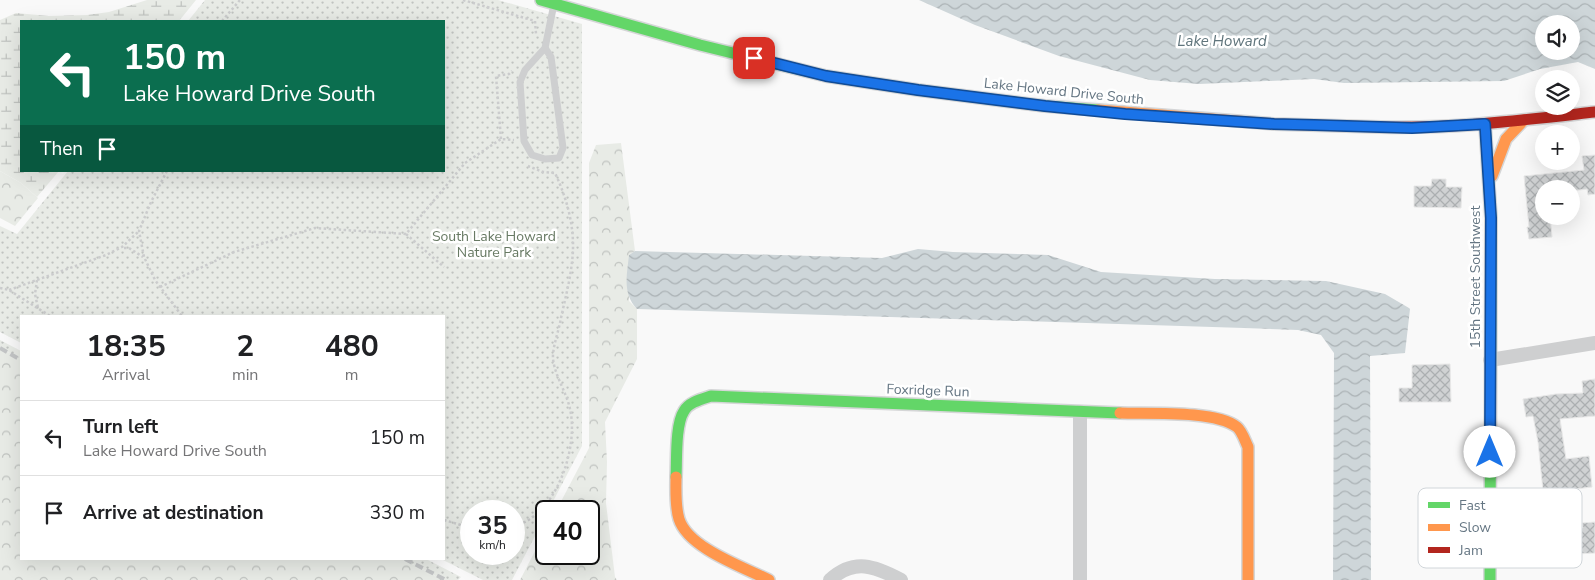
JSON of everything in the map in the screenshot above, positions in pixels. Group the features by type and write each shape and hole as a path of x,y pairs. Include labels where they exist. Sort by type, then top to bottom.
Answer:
{"street":[{"name":"Lake Howard Drive South","path":"541,0 700,45 826,76 1045,106 1274,124 1412,128 1485,124 1595,112"},
{"path":"1490,182 1506,139 1524,120"},
{"name":"15th Street Southwest","path":"1485,124 1490,182 1490,488"},
{"path":"1490,360 1595,343"},
{"name":"Foxridge Run","path":"769,580 699,544 690,538 682,525 678,513 677,500 678,434 684,410 698,400 711,396 1205,416 1228,421 1239,428 1248,447 1248,580"},
{"path":"1080,412 1080,580"},
{"path":"830,580 841,571 853,566 866,565 901,580"}],"lane":[{"path":"545,48 551,57 563,148 559,158 545,159 532,155 524,141 520,82 525,70 545,48 554,4"}],"path":[{"path":"223,20 240,0"},
{"path":"463,0 535,20"},
{"path":"406,234 465,163 501,139 514,140"},
{"path":"525,521 535,516 549,503 559,484 570,446 571,411 553,357 573,259 570,216 565,195 555,173 543,172 526,164"},
{"path":"9,290 106,256 132,240 139,231 167,172"},
{"path":"160,287 234,252 315,228 406,234 444,267"},
{"path":"139,231 144,258 160,287 181,315"},
{"path":"122,247 129,248 144,258"},
{"path":"37,280 35,294 38,308"},
{"path":"0,288 9,290 48,315"},
{"path":"445,520 460,525"}],"green space":[{"path":"147,0 196,0 180,20 20,20 20,172 58,172 37,197 21,183 0,171 0,20 16,13 49,16 87,15 109,12"},
{"name":"South Lake Howard Nature Park","path":"205,0 498,0 582,24 582,446 554,500 535,500 535,536 525,555 525,500 460,500 460,565 520,565 512,580 483,580 443,560 445,560 445,315 20,315 20,342 0,332 0,226 17,234 67,172 445,172 445,20 189,20"},
{"path":"621,143 635,251 629,255 629,301 637,309 637,359 605,422 607,462 606,503 615,577 617,580 520,580 535,551 535,565 600,565 600,500 562,500 589,448 589,163 596,145"},
{"path":"0,171 21,183 38,198 15,226 0,218"},
{"path":"0,340 20,350 20,358 0,348"},
{"path":"0,348 20,358 20,560 405,560 443,580 0,580"},
{"path":"405,560 428,560 461,577 458,580 443,580"}],"water":[{"name":"Lake Howard","path":"919,0 1595,0 1595,69 1578,62 1535,70 1504,81 1344,83 1314,79 1199,84 1150,80 1059,56 975,25"},
{"path":"918,249 1048,255 1101,272 1215,279 1326,281 1385,294 1409,308 1405,353 1370,356 1371,580 1333,580 1334,353 1321,335 1298,330 637,309 632,303 627,290 629,255 635,251 882,258"}],"building":[{"path":"1595,155 1595,194 1588,195 1587,189 1580,190 1580,180 1535,180 1535,225 1551,225 1552,237 1529,239 1524,176 1584,170 1582,156"},
{"path":"1432,179 1446,179 1446,187 1462,187 1461,208 1414,207 1414,186 1431,186"},
{"path":"1450,364 1451,402 1399,402 1399,388 1412,388 1412,365"},
{"path":"1595,379 1595,416 1560,419 1566,459 1589,456 1592,487 1543,488 1533,416 1526,417 1523,399 1556,394 1583,393 1582,381"},
{"path":"1595,522 1595,553 1582,554 1582,523"}],"railway":[{"path":"0,348 20,359"},
{"path":"407,560 446,580"}],"traffic: fast":[{"path":"541,0 700,45 826,76 1045,106 1098,110"},
{"path":"1485,124 1491,218 1490,488"},
{"path":"676,477 678,434 681,417 689,405 711,396 1120,413"},
{"path":"1490,568 1490,580"}],"traffic: slow":[{"path":"1098,110 1274,124 1381,127"},
{"path":"1492,176 1506,139 1524,120"},
{"path":"1120,413 1198,415 1227,422 1239,429 1248,447 1248,580"},
{"path":"676,477 679,519 684,529 693,539 718,556 769,580"}],"traffic: jam":[{"path":"1381,127 1435,127 1595,112"}],"route":[{"path":"754,58 826,76 918,90 1125,114 1274,124 1412,128 1485,124 1491,218 1490,452"}]}
